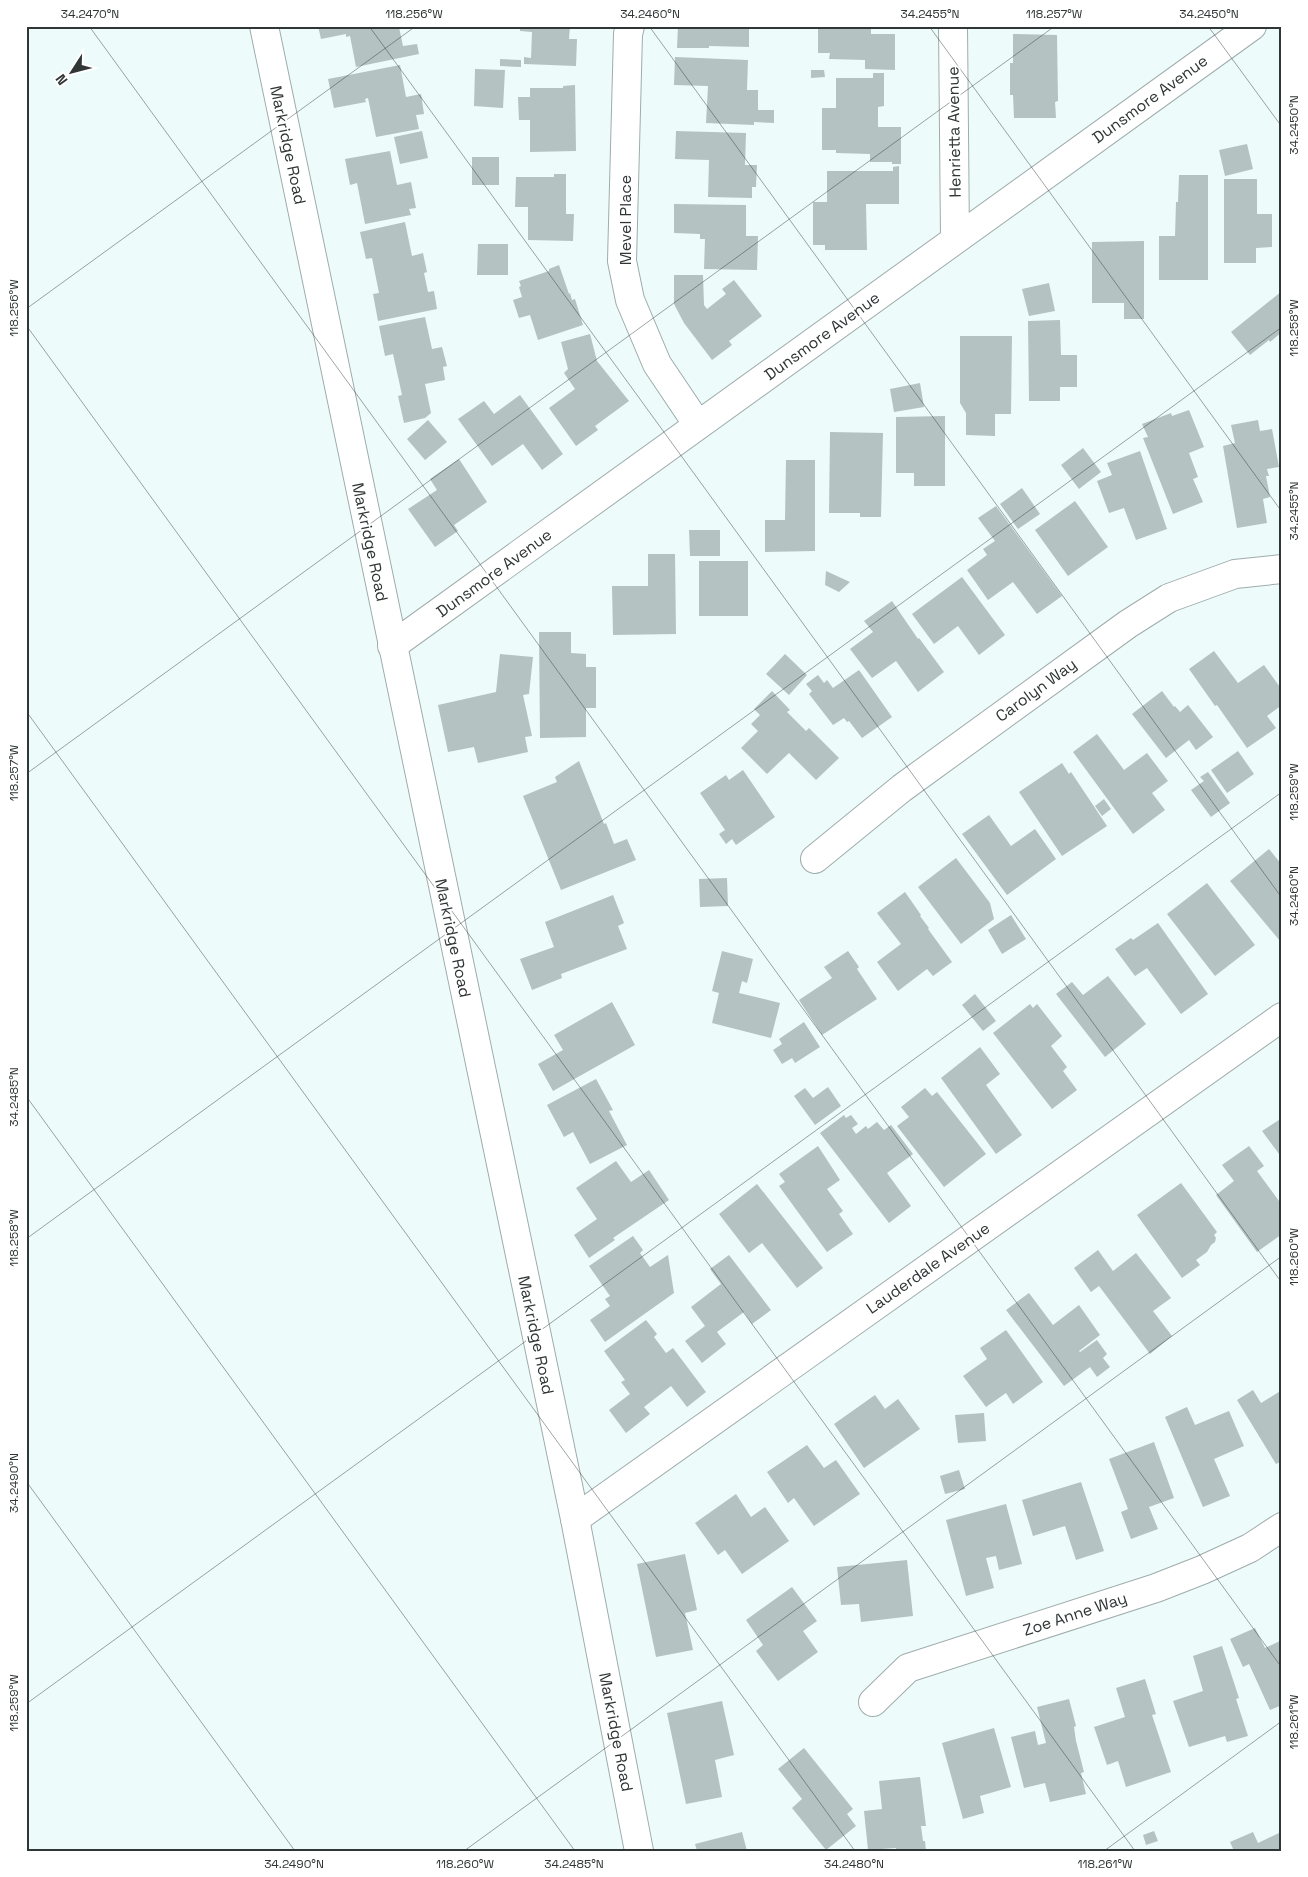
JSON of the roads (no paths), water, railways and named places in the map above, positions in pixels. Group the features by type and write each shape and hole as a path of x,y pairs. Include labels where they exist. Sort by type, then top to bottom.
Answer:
{"street":[{"name":"Markridge Road","path":"264,26 575,1520 639,1851"},
{"name":"Mevel Place","path":"630,26 628,34 622,261 630,300 657,364 698,425"},
{"name":"Henrietta Avenue","path":"953,26 955,238"},
{"name":"Dunsmore Avenue","path":"392,646 955,238 1252,26"},
{"name":"Carolyn Way","path":"815,860 902,788 1128,624 1169,598 1235,574 1282,569"},
{"name":"Lauderdale Avenue","path":"575,1520 1282,1017"},
{"name":"Zoe Anne Way","path":"873,1702 908,1668 1156,1588 1250,1548 1282,1528"}]}
